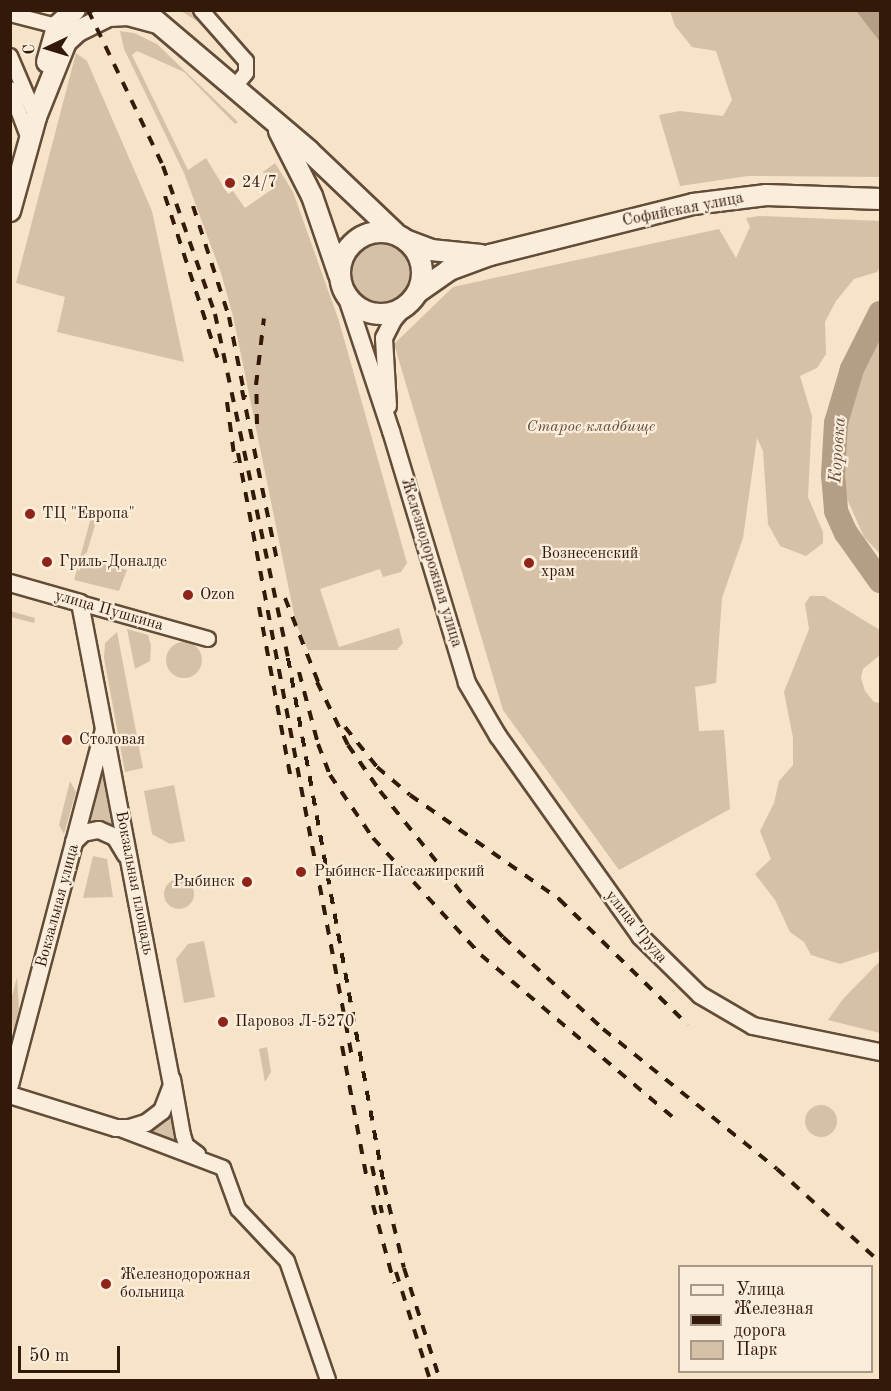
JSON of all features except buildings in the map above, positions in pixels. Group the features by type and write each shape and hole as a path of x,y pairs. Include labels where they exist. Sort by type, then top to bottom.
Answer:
{"main road":[{"name":"Железнодорожная улица","path":"143,10 166,27 278,128 309,151 402,237"},
{"name":"Железнодорожная улица","path":"69,18 118,15 146,18 166,27"},
{"path":"10,211 29,139 69,18"},
{"name":"Железнодорожная улица","path":"278,128 312,196 342,285"},
{"name":"Софийская улица","path":"413,298 449,270 490,255 714,200 766,195 880,199"},
{"path":"373,232 402,237 422,265 413,298 391,313 373,314 357,306 342,285 343,256 357,239 373,232"},
{"name":"Софийская улица","path":"402,237 431,250 490,255"}],"street":[{"path":"201,10 246,61 246,73 234,88"},
{"path":"10,14 69,18"},
{"path":"10,56 36,117"},
{"path":"10,88 29,139"},
{"name":"Железнодорожная улица","path":"342,285 391,431 471,694"},
{"name":"Железнодорожная улица","path":"391,431 383,366 384,338 393,320 413,298"},
{"name":"улица Пушкина","path":"10,583 208,639"},
{"name":"Вокзальная площадь","path":"80,603 170,1063 171,1094 162,1111 146,1123 116,1128"},
{"name":"улица Труда","path":"471,694 634,929 681,979 724,1012 753,1026 880,1052"},
{"name":"Вокзальная улица","path":"10,1085 105,726"},
{"path":"75,842 94,830 110,834 122,846 131,870"},
{"path":"170,1063 186,1145 202,1158"},
{"path":"10,1095 116,1128 202,1158 223,1168 238,1209 287,1262 328,1380"}],"green space":[{"path":"181,11 192,11 237,59 197,21"},
{"path":"670,11 856,11 880,42 880,177 748,176 680,186 659,115 680,111 723,116 732,100 716,51 692,47 675,26"},
{"path":"120,31 134,33 157,44 238,122 235,124 184,72 137,51 132,55 188,170 206,158 228,194 233,191 245,208 274,188 263,172 275,163 293,192 339,321 407,563 401,572 383,577 380,569 320,589 339,647 399,628 403,643 397,650 308,650 296,624 233,316 221,273 184,173 124,49"},
{"path":"76,53 87,61 152,211 184,362 57,332 65,297 16,283"},
{"name":"Старое кладбище","path":"759,216 880,221 880,267 877,272 854,279 836,301 825,322 826,354 817,368 800,376 812,416 808,497 823,532 823,543 806,556 780,546 768,524 763,451 757,438 743,538 722,598 716,683 695,687 699,731 724,730 730,809 619,870 503,710 394,344 453,287 719,229 736,258 750,227 746,218"},
{"path":"375,242 387,242 398,247 406,255 411,272 409,284 398,297 387,302 375,302 364,297 356,289 351,278 351,266 356,255 364,247"},
{"path":"880,329 880,554 864,537 844,492 843,436 863,360"},
{"path":"93,510 99,511 85,559 127,570 119,591 74,580"},
{"path":"810,596 824,596 880,630 880,655 863,669 861,678 865,691 874,702 880,703 880,951 840,964 811,955 804,942 790,932 775,900 755,874 771,859 760,831 774,803 779,781 793,765 793,738 784,692 809,629 805,604"},
{"path":"10,611 35,618 34,623 11,617"},
{"path":"127,629 148,635 151,645 150,661 135,669"},
{"path":"117,632 143,768 125,772 104,658 105,643"},
{"path":"184,642 197,647 202,660 197,673 184,678 171,673 166,660 171,647"},
{"path":"104,746 115,823 105,828 88,820"},
{"path":"70,781 76,792 64,834 59,825"},
{"path":"174,785 185,841 170,844 152,834 144,791"},
{"path":"93,856 107,859 113,897 83,898"},
{"path":"179,879 185,880 193,888 193,900 185,908 179,909 173,908 165,900 164,894 165,888 173,880"},
{"path":"204,941 215,997 184,1003 176,959 188,944"},
{"path":"880,961 880,1033 828,1020 843,999"},
{"path":"17,977 19,1009 13,1034 11,1000"},
{"path":"267,1047 271,1072 265,1082 259,1049"},
{"path":"821,1105 832,1110 837,1121 832,1132 821,1137 810,1132 805,1121 810,1110"},
{"path":"171,1106 178,1144 144,1134 162,1122"}],"shaded area":[{"path":"856,11 880,11 880,42"}],"waterway":[{"name":"Коровка","path":"880,313 852,369 836,423 833,475 836,511 846,533 880,581"}],"railway":[{"path":"88,10 163,166 215,314 288,658 384,1185 404,1268 440,1380"},
{"path":"165,196 218,359"},
{"path":"193,206 229,317 245,397"},
{"path":"257,424 256,385 264,318"},
{"path":"242,390 277,560"},
{"path":"227,402 235,462"},
{"path":"238,453 352,1057"},
{"path":"285,598 320,687"},
{"path":"259,607 290,775"},
{"path":"299,672 318,744 330,775 373,838 481,955 675,1119"},
{"path":"317,682 348,745 380,791 468,901 503,937 603,1029 777,1169 880,1262"},
{"path":"345,727 377,767 410,795 559,899 688,1025"},
{"path":"342,1046 367,1179"},
{"path":"372,1166 382,1213"},
{"path":"373,1205 394,1283"},
{"path":"396,1272 430,1380"}],"place":[{"name":"24/7","path":"230,183"},
{"name":"ТЦ \"Европа\"","path":"30,514"},
{"name":"Гриль-Доналдс","path":"47,562"},
{"name":"Вознесенский храм","path":"529,563"},
{"name":"Ozon","path":"188,595"},
{"name":"Столовая","path":"67,740"},
{"name":"Рыбинск-Пассажирский","path":"301,872"},
{"name":"Рыбинск","path":"247,882"},
{"name":"Паровоз Л-5270","path":"223,1022"},
{"name":"Железнодорожная больница","path":"106,1284"}]}
